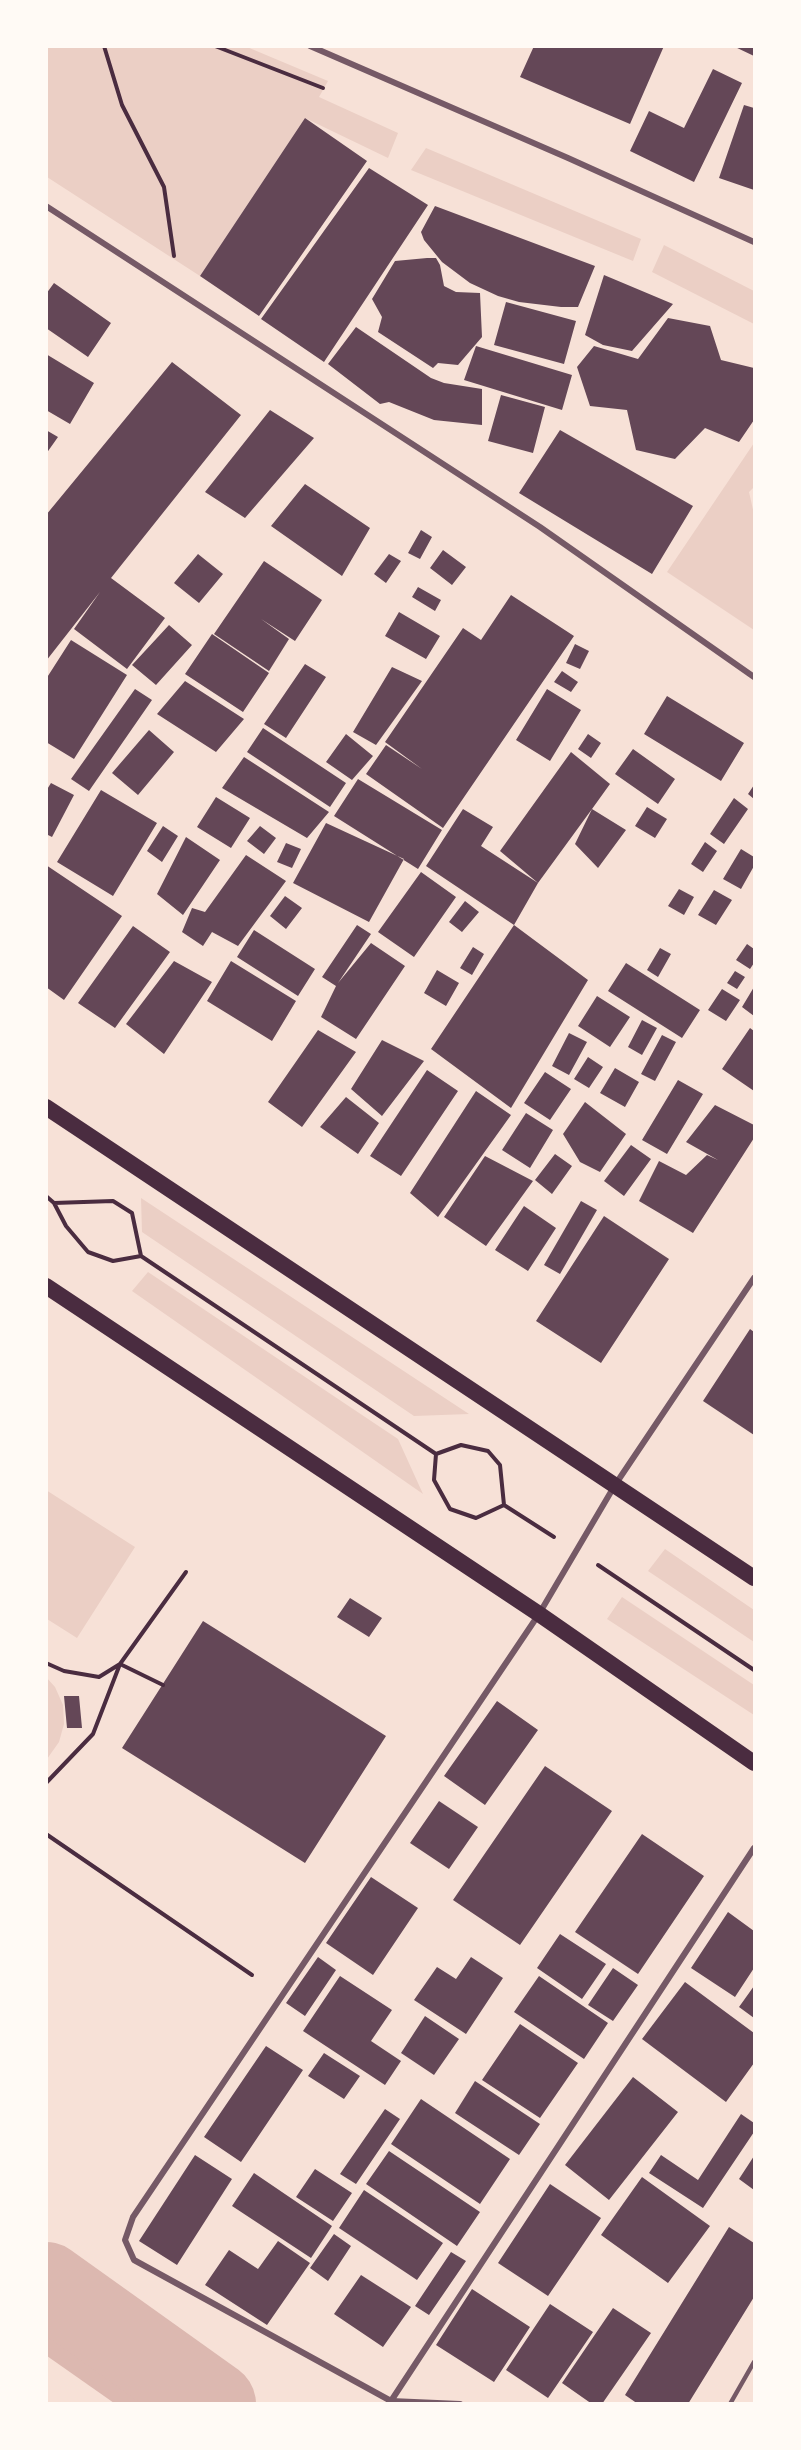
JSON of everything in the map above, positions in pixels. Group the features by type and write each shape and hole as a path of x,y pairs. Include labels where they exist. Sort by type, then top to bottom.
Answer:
{"highway":[{"path":"47,1109 754,1578"},
{"path":"46,1286 539,1614 754,1763"}],"street":[{"path":"310,46 754,242"},
{"path":"46,206 540,527 754,676"},
{"path":"460,2403 392,2402 134,2260 125,2240 133,2217 539,1614 615,1485 754,1278"},
{"path":"392,2402 754,1848"}],"lane":[{"path":"730,2403 754,2362"}],"path":[{"path":"104,46 122,105 164,187 174,260"},
{"path":"215,46 323,88"},
{"path":"46,1196 54,1203 66,1226 88,1252 113,1261 141,1256 436,1454"},
{"path":"54,1203 113,1201 132,1213 141,1256"},
{"path":"436,1454 461,1445 488,1451 500,1465 504,1505"},
{"path":"436,1454 434,1480 450,1509 476,1518 504,1505"},
{"path":"504,1505 577,1551 754,1670"},
{"path":"46,1783 93,1734 120,1664 186,1572"},
{"path":"46,1663 64,1671 99,1677 120,1664"},
{"path":"120,1664 163,1685"},
{"path":"46,1834 252,1975"}],"shaded area":[{"path":"46,47 247,47 328,81 319,97 398,133 388,158 305,118 200,276 47,177"},
{"path":"426,148 641,239 633,261 411,170"},
{"path":"664,245 754,291 754,324 652,272"},
{"path":"754,443 754,487 749,492 754,514 754,630 667,572"},
{"path":"141,1198 469,1414 414,1416 142,1232"},
{"path":"148,1272 398,1439 423,1494 132,1291"},
{"path":"46,1490 135,1547 77,1638 47,1619"},
{"path":"665,1549 754,1610 754,1642 648,1571"},
{"path":"622,1597 754,1685 754,1715 607,1619"},
{"path":"46,1677 55,1687 63,1705 64,1724 59,1742 47,1759"},
{"path":"47,2284 214,2403 114,2403 47,2356"}],"building":[{"path":"534,46 664,46 630,124 520,77"},
{"path":"733,46 754,46 754,56"},
{"path":"713,69 742,83 694,182 630,151 649,111 684,128"},
{"path":"744,105 754,108 754,190 719,178"},
{"path":"305,118 367,161 259,316 200,276"},
{"path":"369,168 428,205 324,362 261,319"},
{"path":"435,206 595,266 578,307 519,302 498,296 470,283 442,262 424,240 421,232"},
{"path":"436,258 440,265 444,286 456,292 480,293 482,337 458,365 438,363 433,368 378,332 382,317 372,299 395,261"},
{"path":"604,275 673,304 632,351 603,345 585,335"},
{"path":"54,283 111,323 88,357 46,328 46,294"},
{"path":"506,302 576,321 564,364 494,345"},
{"path":"668,318 710,326 721,360 754,368 754,420 739,442 705,428 675,459 636,450 627,410 590,406 577,367 594,346 638,359"},
{"path":"356,327 431,378 444,383 482,389 482,425 434,420 389,402 380,404 328,364"},
{"path":"476,346 572,375 562,410 464,380"},
{"path":"46,354 94,383 70,424 46,410"},
{"path":"172,362 241,415 111,578 165,618 127,669 74,629 100,592 46,661 46,515"},
{"path":"501,395 545,407 533,453 488,441"},
{"path":"270,410 314,438 245,518 205,492"},
{"path":"46,430 58,437 46,454"},
{"path":"560,430 693,506 652,574 519,493"},
{"path":"305,484 370,528 342,576 271,526"},
{"path":"421,530 432,537 420,559 408,553"},
{"path":"443,550 466,567 452,585 430,568"},
{"path":"198,554 223,574 199,603 174,583"},
{"path":"389,554 401,561 386,583 374,574"},
{"path":"264,561 322,600 295,641 261,619 289,639 269,671 214,634"},
{"path":"418,587 441,600 435,611 412,597"},
{"path":"511,595 574,636 443,828 366,774 386,745 422,769 385,742 463,628 481,640"},
{"path":"399,612 440,636 426,659 385,636"},
{"path":"169,625 192,645 156,685 132,665"},
{"path":"212,634 269,673 243,712 185,674"},
{"path":"71,640 127,675 74,759 46,742 46,679"},
{"path":"575,644 589,651 580,669 566,663"},
{"path":"305,664 326,677 286,738 264,724"},
{"path":"392,667 422,681 376,745 353,732"},
{"path":"562,671 578,682 571,692 554,682"},
{"path":"185,681 244,719 216,752 157,714"},
{"path":"135,689 152,700 89,791 71,779"},
{"path":"547,689 581,710 550,761 516,740"},
{"path":"667,696 744,743 721,781 644,734"},
{"path":"263,728 346,783 330,807 247,752"},
{"path":"149,730 174,752 138,795 112,773"},
{"path":"346,734 373,756 352,780 326,762"},
{"path":"588,734 601,743 591,758 578,749"},
{"path":"633,749 675,779 658,804 615,774"},
{"path":"571,752 610,784 538,883 500,851"},
{"path":"244,757 329,812 307,838 222,788"},
{"path":"358,779 442,830 418,869 334,816"},
{"path":"51,783 74,795 52,837 46,834 46,791"},
{"path":"754,785 754,799 748,794"},
{"path":"101,790 157,823 113,896 57,862"},
{"path":"216,797 250,818 231,848 197,827"},
{"path":"734,798 748,809 724,844 710,834"},
{"path":"647,807 667,819 655,838 635,826"},
{"path":"463,809 493,827 481,846 538,883 514,925 426,866"},
{"path":"592,809 626,830 598,868 575,844"},
{"path":"326,823 404,859 369,922 293,883"},
{"path":"163,826 178,836 162,862 147,851"},
{"path":"260,826 276,838 264,854 247,841"},
{"path":"186,837 220,860 183,915 157,894"},
{"path":"705,842 717,851 703,872 691,864"},
{"path":"286,843 301,849 292,868 277,862"},
{"path":"741,849 754,857 754,866 741,889 723,879"},
{"path":"246,855 286,881 238,946 212,932 203,946 182,932 192,908 205,912"},
{"path":"46,865 122,916 64,1000 46,987"},
{"path":"421,872 456,897 414,957 378,932"},
{"path":"679,889 694,897 684,915 668,906"},
{"path":"714,890 732,900 716,925 698,915"},
{"path":"285,896 302,908 286,929 270,916"},
{"path":"465,901 479,912 462,932 449,922"},
{"path":"357,925 371,934 338,983 371,943 405,966 356,1039 321,1017 336,986 322,977"},
{"path":"514,925 588,980 511,1108 431,1049"},
{"path":"133,926 170,952 115,1028 78,1003"},
{"path":"254,930 315,969 298,996 237,957"},
{"path":"747,944 754,949 754,963 750,969 736,960"},
{"path":"473,947 484,954 472,975 460,968"},
{"path":"660,948 671,954 658,977 647,970"},
{"path":"174,961 212,982 164,1054 126,1024"},
{"path":"231,961 296,1001 272,1041 207,1001"},
{"path":"626,963 700,1010 682,1038 608,991"},
{"path":"437,970 459,983 446,1006 424,993"},
{"path":"735,971 745,977 737,989 727,983"},
{"path":"754,987 754,1016 742,1007"},
{"path":"722,989 740,1000 726,1021 708,1010"},
{"path":"597,996 630,1017 610,1047 578,1026"},
{"path":"642,1020 657,1028 642,1055 628,1047"},
{"path":"750,1028 754,1031 754,1091 722,1069"},
{"path":"318,1030 356,1052 302,1127 268,1102"},
{"path":"569,1033 587,1042 569,1075 552,1066"},
{"path":"662,1035 676,1042 655,1081 641,1074"},
{"path":"382,1040 424,1061 382,1116 351,1089"},
{"path":"588,1057 603,1067 589,1088 574,1079"},
{"path":"615,1068 639,1082 625,1107 600,1093"},
{"path":"427,1070 458,1091 401,1176 370,1156"},
{"path":"545,1072 571,1089 550,1120 524,1103"},
{"path":"678,1080 703,1094 667,1154 642,1140"},
{"path":"476,1091 511,1115 438,1217 410,1193"},
{"path":"346,1097 379,1123 358,1154 320,1127"},
{"path":"585,1102 626,1134 600,1172 580,1162 563,1134"},
{"path":"715,1105 754,1125 754,1138 693,1233 639,1201 659,1161 686,1175 707,1155 718,1160 686,1142"},
{"path":"526,1113 553,1130 530,1168 502,1150"},
{"path":"631,1145 651,1159 624,1196 604,1181"},
{"path":"555,1154 572,1166 552,1194 535,1180"},
{"path":"485,1156 533,1181 486,1246 444,1217"},
{"path":"581,1201 597,1210 560,1274 544,1265"},
{"path":"524,1206 556,1228 528,1271 495,1250"},
{"path":"604,1216 669,1259 601,1363 536,1321"},
{"path":"750,1329 754,1332 754,1435 703,1401"},
{"path":"350,1598 382,1618 369,1637 337,1617"},
{"path":"203,1621 386,1736 305,1863 122,1748"},
{"path":"64,1696 79,1696 82,1728 67,1728"},
{"path":"497,1701 538,1730 485,1805 444,1776"},
{"path":"545,1766 612,1811 520,1945 453,1900"},
{"path":"439,1801 478,1827 449,1869 410,1843"},
{"path":"642,1834 704,1876 638,1974 575,1932"},
{"path":"371,1877 418,1908 373,1975 326,1943"},
{"path":"728,1912 754,1931 754,1968 735,1997 691,1968"},
{"path":"560,1934 606,1964 582,1999 537,1968"},
{"path":"318,1957 336,1970 305,2016 286,2003"},
{"path":"471,1957 503,1978 466,2034 414,2000 437,1967 456,1979"},
{"path":"613,1968 638,1985 613,2021 588,2005"},
{"path":"340,1976 392,2010 371,2041 401,2061 385,2085 303,2031"},
{"path":"539,1976 608,2023 584,2059 514,2012"},
{"path":"685,1982 754,2033 754,2063 726,2102 642,2039"},
{"path":"754,1986 754,2018 739,2007"},
{"path":"425,2016 459,2039 434,2075 401,2053"},
{"path":"520,2024 578,2063 540,2118 482,2080"},
{"path":"266,2046 303,2070 241,2162 204,2137"},
{"path":"324,2053 360,2076 344,2099 308,2076"},
{"path":"633,2077 678,2112 609,2200 565,2165"},
{"path":"475,2081 540,2124 519,2155 455,2113"},
{"path":"421,2099 510,2159 480,2204 391,2144"},
{"path":"385,2109 400,2119 356,2184 340,2174"},
{"path":"741,2114 754,2123 754,2132 703,2208 649,2173 661,2155 698,2180"},
{"path":"389,2151 480,2212 457,2246 366,2184"},
{"path":"195,2155 232,2179 177,2265 139,2241"},
{"path":"754,2156 754,2190 739,2179"},
{"path":"315,2169 352,2193 333,2221 296,2197"},
{"path":"254,2173 332,2226 311,2258 232,2206"},
{"path":"642,2177 710,2226 668,2283 601,2235"},
{"path":"550,2184 601,2218 548,2296 498,2263"},
{"path":"364,2190 443,2243 417,2280 339,2228"},
{"path":"729,2227 754,2243 754,2297 688,2404 638,2404 625,2395"},
{"path":"334,2234 351,2246 328,2281 310,2268"},
{"path":"278,2241 310,2263 267,2325 205,2285 229,2250 258,2269"},
{"path":"451,2252 466,2261 429,2315 415,2306"},
{"path":"361,2275 411,2307 383,2347 334,2314"},
{"path":"472,2289 530,2327 494,2382 436,2345"},
{"path":"550,2304 593,2332 548,2398 506,2370"},
{"path":"613,2308 651,2333 602,2404 592,2404 562,2383"}],"waterway":[{"path":"46,2284 214,2404"}]}
